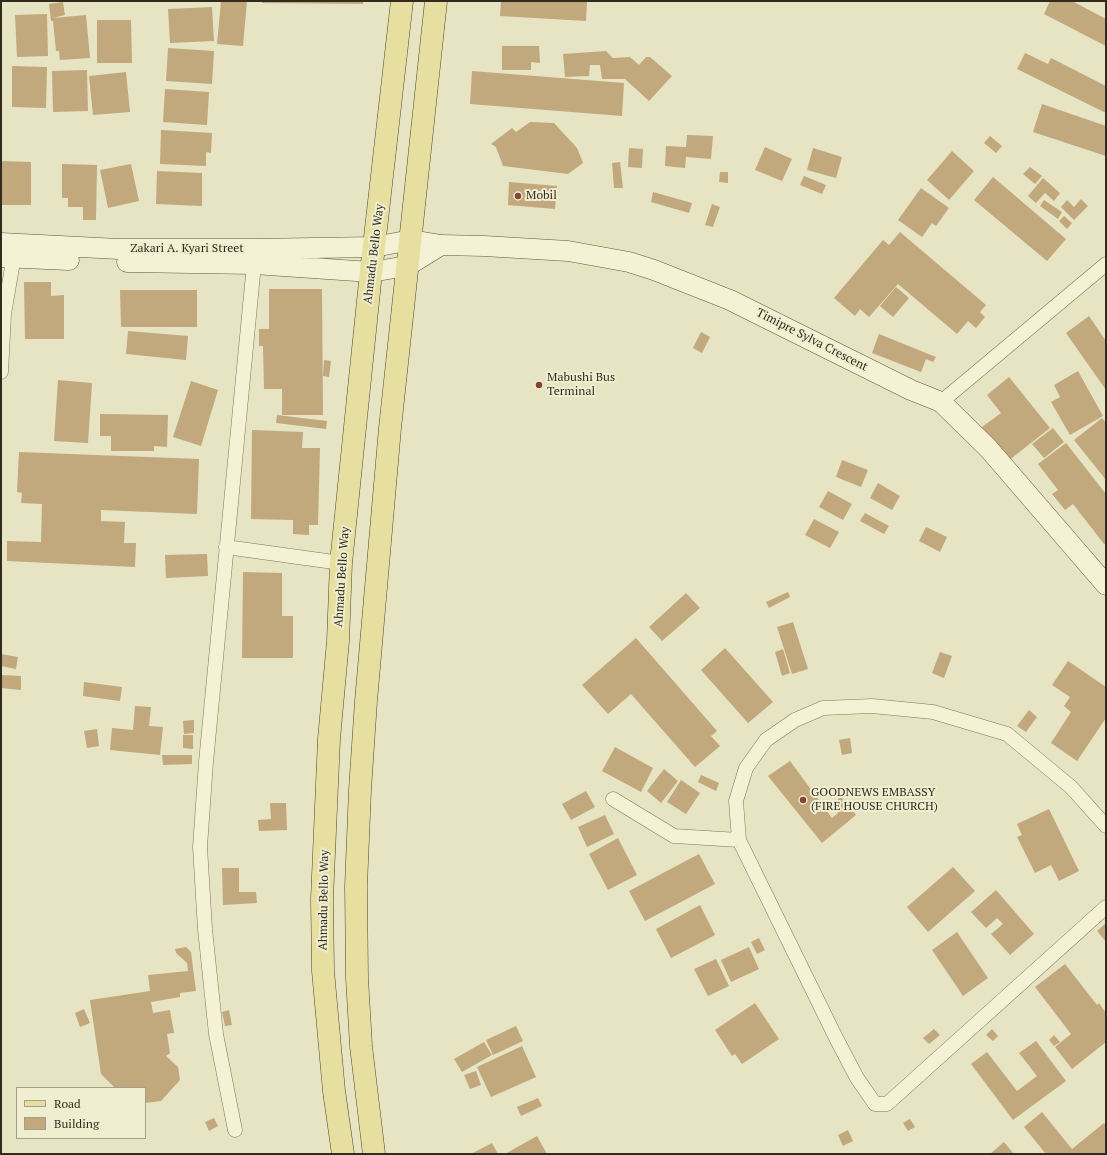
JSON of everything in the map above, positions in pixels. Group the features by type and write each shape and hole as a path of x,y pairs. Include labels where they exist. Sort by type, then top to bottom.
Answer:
{"main road":[{"name":"Ahmadu Bello Way","path":"343,1154 334,1091 325,986 322,900 329,739 338,641 341,563 371,272 378,227 402,1"},
{"path":"374,1154 361,1046 357,978 356,886 366,701 407,266 436,1"}],"street":[{"name":"Timipre Sylva Crescent","path":"374,246 411,240 441,245 568,251 635,264 730,300 911,390 941,402 988,448 1106,585"},
{"path":"371,272 407,266 441,245"},
{"name":"Zakari A. Kyari Street","path":"8,250 374,246"},
{"name":"Zakari A. Kyari Street","path":"8,250 116,262 254,264 371,272"},
{"path":"1,372 8,250"},
{"path":"235,1130 216,1034 205,929 200,847 206,762 226,546 254,264"},
{"path":"941,402 1106,265"},
{"path":"226,546 341,563"},
{"path":"1106,826 1072,787 1007,734 933,712 872,706 823,708 795,720 766,740 746,768 736,801 739,840 836,1038 857,1078 875,1104 887,1104 1106,907"},
{"path":"613,799 674,836 739,840"}],"building":[{"path":"221,1 247,1 243,46 217,44"},
{"path":"262,1 363,1 363,4 262,3"},
{"path":"501,1 587,1 586,21 500,16"},
{"path":"1050,1 1072,1 1106,19 1106,46 1044,14"},
{"path":"63,2 65,15 53,18 86,15 90,58 60,60 59,51 56,51 53,21 51,21 49,4"},
{"path":"212,7 214,41 170,43 168,9"},
{"path":"47,14 48,56 17,57 15,15"},
{"path":"97,20 131,20 132,63 97,63"},
{"path":"502,46 539,46 540,63 531,62 531,70 502,70"},
{"path":"168,48 214,51 212,84 166,81"},
{"path":"606,51 613,58 630,57 639,65 646,57 650,57 672,76 649,101 625,79 602,79 600,65 590,65 589,76 565,77 563,54"},
{"path":"1025,53 1048,64 1051,58 1106,86 1106,113 1017,69"},
{"path":"12,66 47,67 46,108 12,107"},
{"path":"87,70 88,111 53,112 52,71"},
{"path":"472,71 624,83 622,116 470,104"},
{"path":"126,72 130,112 93,115 89,76"},
{"path":"165,89 209,92 207,125 163,122"},
{"path":"1042,104 1106,126 1106,156 1033,132"},
{"path":"530,122 554,123 577,148 583,163 568,174 503,166 496,147 491,144 512,128 516,132"},
{"path":"161,130 212,133 211,153 206,152 206,166 160,164"},
{"path":"687,135 713,136 711,159 686,157 685,168 665,166 666,146 686,147"},
{"path":"990,136 1002,146 996,153 984,143"},
{"path":"765,147 792,159 782,181 755,170"},
{"path":"629,148 643,149 642,168 628,167"},
{"path":"813,148 842,157 836,178 807,170"},
{"path":"952,151 974,171 949,200 927,180"},
{"path":"1,161 31,162 31,205 1,205"},
{"path":"620,162 623,188 614,188 612,163"},
{"path":"62,164 97,165 96,220 83,220 83,207 68,207 68,198 62,198"},
{"path":"131,164 139,201 108,208 100,170"},
{"path":"1030,167 1042,176 1035,184 1023,174"},
{"path":"157,171 202,173 202,206 156,204"},
{"path":"720,172 728,172 728,183 719,182"},
{"path":"804,176 826,185 822,194 800,185"},
{"path":"993,177 1066,239 1047,261 974,200"},
{"path":"1043,178 1060,193 1054,201 1045,193 1036,203 1028,196"},
{"path":"509,182 557,186 555,209 508,205"},
{"path":"921,188 949,208 936,226 932,223 922,237 898,220"},
{"path":"653,192 692,203 689,213 651,202"},
{"path":"1081,199 1088,206 1074,220 1061,207 1067,200 1074,207"},
{"path":"1044,200 1062,212 1058,219 1040,206"},
{"path":"712,204 720,207 713,227 705,225"},
{"path":"1064,216 1072,223 1067,229 1059,221"},
{"path":"900,232 986,305 980,312 985,317 976,328 968,321 957,334 898,284 869,317 860,309 855,316 834,298 883,240 889,245"},
{"path":"24,282 51,282 51,296 64,295 64,339 25,339"},
{"path":"896,287 909,298 893,317 880,306"},
{"path":"269,289 322,289 323,415 282,415 282,389 264,389 263,346 259,346 259,329 269,329"},
{"path":"120,290 197,290 197,327 121,327"},
{"path":"1089,316 1106,341 1106,390 1066,333"},
{"path":"128,331 188,336 186,360 126,354"},
{"path":"701,332 710,337 702,353 693,348"},
{"path":"879,334 936,357 933,362 926,359 921,372 872,353"},
{"path":"324,360 331,361 329,377 323,376"},
{"path":"1078,371 1103,416 1070,435 1051,402 1060,397 1054,385"},
{"path":"1009,377 1050,428 1008,461 982,427 1001,413 987,395"},
{"path":"58,380 92,383 88,443 54,441"},
{"path":"191,381 218,390 201,446 173,437"},
{"path":"100,414 168,415 167,447 154,446 154,451 111,451 111,436 100,436"},
{"path":"277,415 327,421 326,429 276,423"},
{"path":"1102,418 1106,423 1106,480 1074,440"},
{"path":"1053,428 1064,442 1044,458 1032,444"},
{"path":"252,430 303,432 302,448 320,448 318,525 309,525 309,535 293,534 293,520 251,519"},
{"path":"1066,443 1106,494 1106,543 1104,544 1073,504 1065,510 1052,494 1058,490 1038,464"},
{"path":"19,452 199,459 197,514 101,510 101,521 125,522 124,543 136,543 135,567 7,561 7,541 41,542 42,504 21,503 22,493 17,492"},
{"path":"842,460 868,470 861,487 836,477"},
{"path":"878,483 900,496 892,510 870,498"},
{"path":"828,491 852,504 843,520 819,507"},
{"path":"865,513 889,526 884,534 860,521"},
{"path":"814,519 839,532 830,548 805,535"},
{"path":"926,527 947,537 940,552 919,541"},
{"path":"207,554 208,576 166,578 165,555"},
{"path":"243,572 282,573 282,616 293,616 293,658 242,658"},
{"path":"788,592 790,597 769,608 766,602"},
{"path":"686,593 700,608 662,641 649,627"},
{"path":"793,622 808,669 792,674 777,627"},
{"path":"636,638 717,731 711,736 720,746 695,767 631,694 608,714 582,685"},
{"path":"725,648 773,702 748,723 701,670"},
{"path":"783,649 790,673 782,676 775,652"},
{"path":"940,652 952,656 944,678 932,673"},
{"path":"1,654 18,657 16,669 1,666"},
{"path":"1068,661 1106,687 1106,718 1077,761 1051,743 1071,712 1064,706 1070,697 1052,685"},
{"path":"1,675 21,676 21,690 1,688"},
{"path":"84,682 122,687 120,701 83,696"},
{"path":"135,706 151,707 149,726 163,727 160,755 110,750 112,728 133,730"},
{"path":"1029,710 1037,717 1026,732 1017,726"},
{"path":"194,720 194,733 184,734 183,721"},
{"path":"97,729 99,746 87,748 84,731"},
{"path":"183,735 193,735 193,749 183,748"},
{"path":"850,738 852,753 842,755 839,740"},
{"path":"615,747 653,768 641,792 602,771"},
{"path":"162,755 192,755 192,764 163,765"},
{"name":"GOODNEWS EMBASSY (FIRE HOUSE CHURCH)","path":"790,761 832,818 838,813 832,804 841,797 856,815 822,843 768,776"},
{"path":"664,769 678,781 661,803 647,791"},
{"path":"701,775 719,783 716,791 698,782"},
{"path":"681,780 700,793 686,814 667,802"},
{"path":"586,791 595,807 571,820 562,804"},
{"path":"270,803 286,803 287,830 259,831 258,820 271,819"},
{"path":"1049,809 1079,871 1059,881 1051,865 1035,873 1017,837 1022,835 1017,824"},
{"path":"605,815 614,834 587,847 578,827"},
{"path":"618,838 637,875 608,890 589,854"},
{"path":"699,854 715,884 645,921 629,891"},
{"path":"953,867 975,891 928,932 907,907"},
{"path":"222,868 239,868 239,892 256,892 257,903 223,905"},
{"path":"996,890 1034,934 1010,955 991,934 1003,924 997,918 986,928 971,912"},
{"path":"700,905 715,935 671,958 656,929"},
{"path":"1106,923 1106,942 1097,931"},
{"path":"957,932 988,978 963,996 932,950"},
{"path":"759,938 765,950 757,954 751,942"},
{"path":"186,947 191,952 196,991 180,993 180,997 151,1002 153,1013 170,1010 174,1033 167,1034 170,1053 166,1056 178,1067 180,1080 161,1101 146,1103 146,1087 114,1087 101,1074 90,1000 150,991 148,975 188,971 187,963 176,953 175,949"},
{"path":"749,947 759,969 731,982 721,960"},
{"path":"716,959 729,986 708,996 694,969"},
{"path":"1065,964 1097,1005 1099,1003 1106,1013 1106,1042 1072,1069 1055,1047 1071,1034 1035,987"},
{"path":"755,1003 779,1039 742,1064 735,1054 732,1056 715,1030"},
{"path":"84,1009 90,1023 80,1027 75,1013"},
{"path":"229,1010 232,1025 225,1026 222,1012"},
{"path":"516,1026 523,1041 493,1055 486,1040"},
{"path":"934,1029 940,1035 929,1044 923,1038"},
{"path":"992,1029 998,1036 993,1041 986,1035"},
{"path":"1054,1035 1060,1042 1054,1046 1049,1040"},
{"path":"1036,1041 1066,1081 1013,1120 971,1064 987,1052 1017,1091 1037,1076 1019,1053"},
{"path":"484,1042 492,1055 462,1072 454,1059"},
{"path":"522,1046 536,1077 491,1097 477,1067"},
{"path":"476,1071 481,1085 470,1089 464,1075"},
{"path":"538,1098 542,1106 521,1116 517,1107"},
{"path":"1042,1112 1072,1149 1104,1123 1106,1125 1106,1154 1046,1154 1024,1127"},
{"path":"214,1118 218,1126 209,1131 205,1122"},
{"path":"910,1119 915,1127 908,1131 903,1123"},
{"path":"848,1130 853,1141 843,1146 838,1135"},
{"path":"537,1136 547,1154 505,1154"},
{"path":"1004,1142 1014,1154 990,1154"},
{"path":"492,1143 498,1154 471,1154"}],"place":[{"name":"Mobil","path":"518,196"},
{"name":"Mabushi Bus Terminal","path":"539,385"},
{"name":"GOODNEWS EMBASSY (FIRE HOUSE CHURCH)","path":"803,800"}]}
